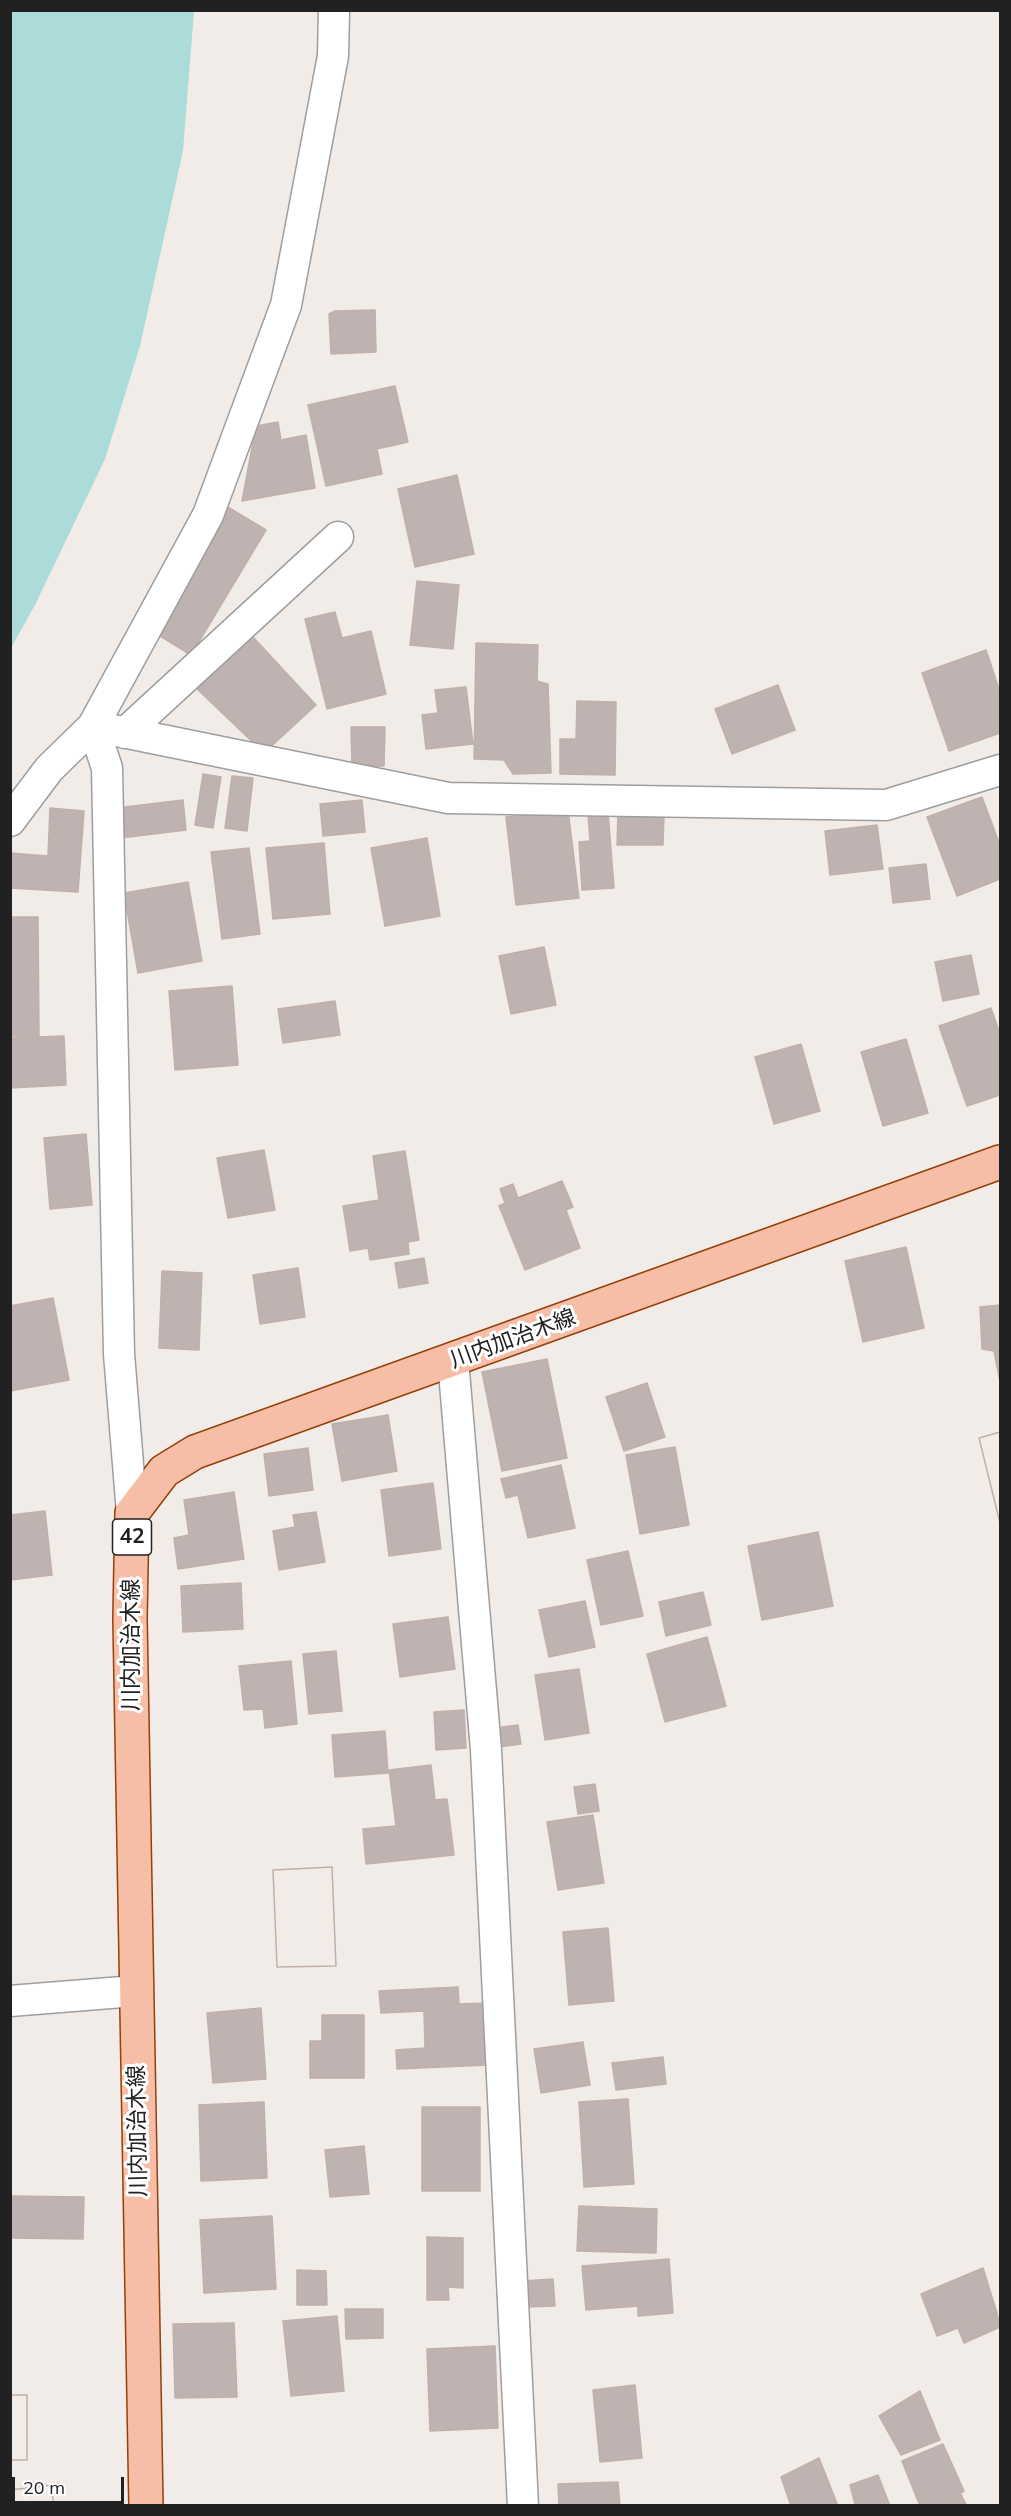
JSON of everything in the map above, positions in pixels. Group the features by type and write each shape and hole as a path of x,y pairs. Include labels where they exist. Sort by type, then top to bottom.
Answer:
{"main road":[{"name":"川内加治木線","path":"146,2505 135,1991 130,1618 132,1513 164,1471 195,1452 1000,1162"}],"street":[{"path":"10,822 49,769 93,726 208,515 286,304 333,56 334,10"},
{"path":"125,732 338,537"},
{"path":"93,726 448,798 886,805 1000,770"},
{"path":"93,726 107,768 119,1354 132,1513"},
{"path":"453,1360 486,1750 522,2505"},
{"path":"10,2001 135,1991"}],"water":[{"path":"11,10 194,11 183,151 140,346 105,459 35,605 11,648"}],"building":[{"path":"375,310 376,352 331,354 329,314 335,311"},
{"path":"395,386 408,442 377,449 382,474 326,486 308,405"},
{"path":"278,422 281,440 306,435 315,488 242,501 256,426"},
{"path":"457,475 474,554 415,567 398,489"},
{"path":"226,506 266,530 191,655 152,631"},
{"path":"417,581 459,585 453,649 410,645"},
{"path":"335,612 342,638 371,631 386,694 327,709 305,619"},
{"path":"253,637 316,705 264,753 193,685"},
{"path":"476,643 538,645 537,681 548,684 551,773 513,774 504,760 474,759"},
{"path":"986,650 1000,692 1000,733 949,751 922,673"},
{"path":"778,685 795,730 732,754 715,709"},
{"path":"466,687 473,744 426,749 422,715 438,713 435,690"},
{"path":"577,701 616,702 615,775 560,774 560,739 576,739"},
{"path":"351,727 385,727 384,766 352,766"},
{"path":"203,774 221,777 213,828 195,825"},
{"path":"232,776 253,778 247,831 225,828"},
{"path":"982,797 1000,845 1000,879 957,896 927,817"},
{"path":"183,800 186,830 121,838 117,808"},
{"path":"362,800 365,832 323,836 320,804"},
{"path":"50,808 84,811 78,892 10,888 10,853 48,856"},
{"path":"568,810 579,898 516,905 506,817"},
{"path":"608,812 614,888 582,890 579,842 590,841 588,814"},
{"path":"618,814 664,815 663,845 617,845"},
{"path":"877,825 883,869 830,875 825,831"},
{"path":"427,838 440,916 385,926 371,848"},
{"path":"324,843 330,914 273,919 266,848"},
{"path":"249,848 260,934 222,939 211,852"},
{"path":"926,864 930,899 893,903 889,868"},
{"path":"188,882 202,961 138,973 124,893"},
{"path":"10,917 38,917 39,1036 10,1036"},
{"path":"544,947 556,1005 511,1014 499,956"},
{"path":"971,955 979,994 943,1001 935,962"},
{"path":"232,986 238,1065 175,1070 169,991"},
{"path":"335,1001 340,1035 283,1043 278,1009"},
{"path":"991,1008 1000,1034 1000,1095 967,1106 939,1026"},
{"path":"64,1036 66,1085 10,1088 10,1038"},
{"path":"906,1039 928,1113 883,1126 861,1052"},
{"path":"801,1044 820,1111 774,1124 755,1057"},
{"path":"86,1134 92,1205 50,1209 44,1138"},
{"path":"264,1150 275,1210 228,1218 217,1158"},
{"path":"405,1151 419,1240 408,1242 409,1254 370,1260 368,1248 350,1251 343,1206 379,1200 373,1156"},
{"path":"562,1181 573,1207 566,1210 580,1248 525,1270 499,1206 505,1203 500,1189 513,1184 518,1198"},
{"path":"906,1247 924,1328 863,1342 845,1261"},
{"path":"424,1258 428,1283 399,1288 395,1263"},
{"path":"298,1268 305,1317 260,1324 253,1275"},
{"path":"162,1271 202,1273 199,1350 159,1348"},
{"path":"53,1298 69,1380 10,1391 10,1306"},
{"path":"1000,1305 1000,1382 994,1351 982,1349 980,1307"},
{"path":"547,1359 567,1458 502,1471 482,1372"},
{"path":"647,1383 665,1437 624,1451 606,1397"},
{"path":"388,1415 397,1471 342,1481 332,1424"},
{"path":"1000,1432 1000,1523 979,1438"},
{"path":"1000,1432 1000,1523 979,1438"},
{"path":"675,1447 689,1525 640,1534 626,1455"},
{"path":"308,1448 313,1490 269,1496 264,1454"},
{"path":"561,1465 575,1528 528,1538 518,1495 506,1498 501,1479"},
{"path":"433,1483 441,1549 389,1556 381,1490"},
{"path":"234,1492 244,1559 178,1569 174,1538 189,1535 184,1500"},
{"path":"45,1511 52,1575 10,1580 10,1515"},
{"path":"316,1512 325,1562 279,1570 273,1531 295,1527 293,1515"},
{"path":"818,1532 833,1606 762,1620 748,1546"},
{"path":"628,1551 643,1616 601,1625 587,1560"},
{"path":"241,1583 243,1629 183,1632 181,1586"},
{"path":"703,1592 711,1625 666,1636 659,1602"},
{"path":"585,1601 595,1647 549,1657 539,1610"},
{"path":"448,1617 455,1669 400,1677 393,1624"},
{"path":"707,1637 726,1706 665,1722 647,1654"},
{"path":"336,1651 342,1711 309,1714 303,1654"},
{"path":"291,1661 297,1724 265,1728 263,1709 244,1710 239,1666"},
{"path":"579,1669 589,1733 545,1740 535,1675"},
{"path":"464,1710 466,1748 436,1750 434,1712"},
{"path":"518,1725 521,1744 498,1747 495,1728"},
{"path":"385,1731 388,1773 335,1777 332,1735"},
{"path":"431,1765 435,1800 447,1799 454,1855 366,1864 363,1829 396,1826 389,1770"},
{"path":"595,1784 599,1811 578,1814 574,1787"},
{"path":"593,1815 604,1883 558,1890 547,1822"},
{"path":"332,1867 336,1966 277,1967 273,1870"},
{"path":"332,1867 336,1966 277,1967 273,1870"},
{"path":"608,1928 614,2001 569,2005 563,1932"},
{"path":"458,1987 459,2004 485,2003 489,2065 397,2069 396,2050 425,2048 424,2011 381,2013 379,1991"},
{"path":"261,2008 266,2079 213,2083 207,2013"},
{"path":"322,2015 364,2015 364,2078 310,2078 310,2041 322,2041"},
{"path":"583,2042 590,2085 541,2093 534,2049"},
{"path":"663,2057 666,2084 616,2090 612,2063"},
{"path":"628,2099 634,2184 584,2187 579,2102"},
{"path":"264,2102 267,2178 201,2181 199,2105"},
{"path":"422,2107 480,2107 480,2191 422,2191"},
{"path":"364,2146 369,2194 330,2197 325,2150"},
{"path":"10,2196 84,2197 83,2239 10,2238"},
{"path":"579,2206 657,2209 656,2253 577,2251"},
{"path":"272,2216 276,2289 204,2293 200,2220"},
{"path":"427,2237 463,2238 463,2288 448,2287 449,2300 427,2300"},
{"path":"669,2259 673,2313 638,2316 638,2306 586,2310 582,2266"},
{"path":"983,2268 997,2313 937,2336 921,2294"},
{"path":"297,2270 326,2271 327,2305 297,2305"},
{"path":"553,2279 555,2306 525,2307 524,2281"},
{"path":"345,2309 383,2309 383,2338 346,2339"},
{"path":"997,2313 1000,2327 964,2343 958,2328"},
{"path":"337,2316 344,2391 291,2396 283,2321"},
{"path":"234,2323 237,2397 175,2398 173,2324"},
{"path":"495,2346 498,2428 430,2431 427,2349"},
{"path":"635,2385 642,2458 600,2462 593,2390"},
{"path":"920,2391 940,2440 901,2455 879,2416"},
{"path":"10,2395 27,2395 27,2460 10,2460"},
{"path":"10,2395 27,2395 27,2460 10,2460"},
{"path":"943,2444 964,2491 940,2506 920,2506 902,2461"},
{"path":"819,2458 838,2506 791,2506 781,2477"},
{"path":"878,2475 890,2506 853,2506 855,2504 850,2485"},
{"path":"618,2482 620,2506 559,2506 558,2484"},
{"path":"51,2485 54,2506 10,2506 10,2490"},
{"path":"51,2485 54,2506 10,2506 10,2490"},
{"path":"960,2493 967,2506 940,2506"}]}
